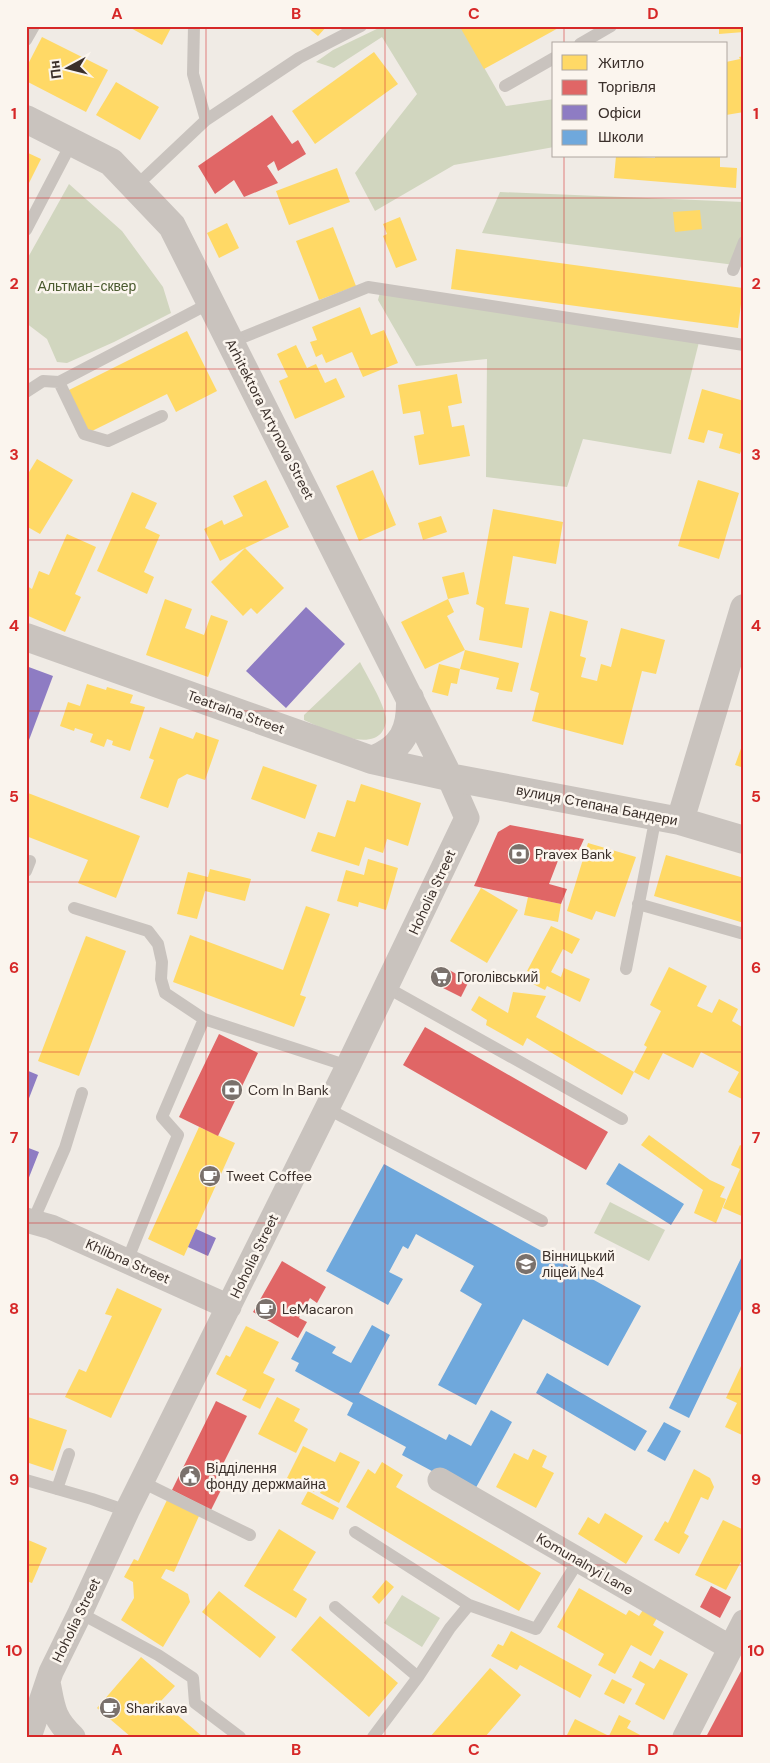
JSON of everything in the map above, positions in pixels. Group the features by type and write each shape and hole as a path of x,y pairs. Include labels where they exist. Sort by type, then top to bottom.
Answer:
{"street":[{"name":"Arhitektora Artynova Street","path":"26,119 111,162 172,226 449,777"},
{"path":"668,819 744,608"},
{"name":"Teatralna Street","path":"26,637 372,760 449,777"},
{"path":"372,760 392,751 404,736 411,716 410,698"},
{"name":"вулиця Степана Бандери","path":"449,777 668,819 744,840"},
{"name":"Hoholia Street","path":"29,1737 51,1672 127,1512 348,1066 467,818 449,777"},
{"name":"Khlibna Street","path":"30,1221 51,1227 229,1307"},
{"name":"Komunalnyi Lane","path":"440,1480 731,1648"},
{"path":"685,1737 744,1622"},
{"path":"48,1681 54,1712 63,1727 73,1737"},
{"path":"49,1737 54,1712"}],"lane":[{"path":"26,40 34,26"},
{"path":"194,26 193,74 206,120"},
{"path":"135,187 206,120 299,58 361,26"},
{"path":"583,42 611,26"},
{"path":"504,86 552,59"},
{"path":"26,230 72,142"},
{"path":"733,270 744,242"},
{"path":"231,342 368,287 744,345"},
{"path":"26,392 43,381 59,382 210,303"},
{"path":"59,382 84,434 108,442 162,416"},
{"path":"626,969 638,904 668,819"},
{"path":"638,904 744,934"},
{"path":"74,908 148,931 158,944 162,962 161,979 165,993 204,1019 348,1066"},
{"path":"386,988 622,1119"},
{"path":"127,1261 178,1135 162,1117 204,1019"},
{"path":"30,1221 65,1148 82,1093"},
{"path":"326,1108 542,1221"},
{"path":"57,1489 69,1454"},
{"path":"26,1480 127,1512"},
{"path":"142,1482 250,1535"},
{"path":"355,1532 469,1605 536,1629 578,1560"},
{"path":"373,1737 418,1677 450,1628 469,1605"},
{"path":"335,1607 418,1677"},
{"path":"80,1613 158,1655 193,1678 195,1703 240,1737"}],"green space":[{"path":"383,26 462,26 506,106 552,99 552,147 454,165 375,211 355,173 417,94 382,37 334,68 316,62 333,50"},
{"name":"Альтман-сквер","path":"69,184 122,231 163,287 171,313 67,363 57,362 47,339 26,323 26,261"},
{"path":"500,192 744,202 744,242 735,265 482,233"},
{"path":"381,289 700,338 671,454 583,439 567,487 486,477 487,359 416,366 378,300"},
{"path":"360,662 378,695 386,716 382,732 375,738 366,740 355,739 333,733 304,720 304,715"},
{"path":"610,1202 665,1230 649,1261 594,1233"},
{"path":"402,1595 440,1618 422,1647 384,1623"}],"building: Житло":[{"path":"127,26 172,26 162,45"},
{"path":"306,26 327,26 318,36"},
{"path":"562,26 484,69 460,27"},
{"path":"719,26 744,26 744,32 719,34"},
{"path":"42,37 108,70 86,112 26,81 26,68"},
{"path":"374,52 398,84 315,144 292,111"},
{"path":"744,56 744,112 728,115 728,62 740,59 739,57"},
{"path":"116,82 159,107 140,140 96,115"},
{"path":"26,152 41,159 26,189"},
{"path":"616,158 720,158 720,167 737,168 736,188 614,178"},
{"path":"337,168 350,202 289,225 276,191"},
{"path":"700,210 702,229 675,232 673,212"},
{"path":"400,217 417,260 396,268 383,236 387,234 383,224"},
{"path":"227,223 239,248 219,258 207,233"},
{"path":"333,227 356,286 319,300 296,241"},
{"path":"456,249 743,288 738,328 451,289"},
{"path":"360,307 371,335 384,330 398,363 363,377 352,352 326,363 322,354 316,357 310,342 317,340 312,327"},
{"path":"187,331 217,391 176,412 167,394 88,433 67,391"},
{"path":"296,345 307,368 316,364 325,383 336,378 345,397 295,419 279,381 288,377 277,354"},
{"path":"457,374 462,403 448,406 452,427 464,425 470,456 419,465 414,436 424,434 420,411 403,414 398,385"},
{"path":"702,389 744,401 744,442 740,454 719,448 723,434 708,430 704,443 688,439"},
{"path":"37,459 73,480 40,534 26,526 26,477"},
{"path":"373,470 396,525 359,541 336,486"},
{"path":"266,480 289,527 220,561 204,529 222,520 224,525 243,516 233,496"},
{"path":"698,480 739,493 719,559 678,546"},
{"path":"132,492 157,503 145,528 160,535 144,572 154,577 147,594 97,571"},
{"path":"493,509 563,522 556,564 513,556 505,604 529,608 522,648 479,640 484,608 476,604"},
{"path":"441,516 447,532 423,540 418,523"},
{"path":"67,534 96,547 75,594 81,597 65,632 26,615 26,588 27,586 32,589 39,571 49,575"},
{"path":"245,548 284,588 257,614 251,608 243,616 211,582"},
{"path":"464,572 469,594 448,599 442,577"},
{"path":"165,599 192,609 185,628 204,635 211,615 228,621 208,677 146,655"},
{"path":"448,599 454,612 447,616 465,650 425,669 401,622"},
{"path":"550,611 588,621 580,656 586,658 581,677 597,681 601,664 611,667 621,628 665,640 656,674 642,671 623,745 532,721 539,693 530,690"},
{"path":"465,650 519,663 512,692 496,689 499,678 460,669"},
{"path":"439,664 460,669 457,684 451,683 448,696 432,692"},
{"path":"87,684 106,690 107,687 133,695 130,703 145,707 130,751 112,745 113,741 107,739 104,747 90,742 93,734 75,728 74,731 60,726 68,702 80,706"},
{"path":"160,727 193,739 196,732 219,740 205,780 187,774 178,779 168,808 140,798 154,760 149,758"},
{"path":"744,740 744,768 735,765"},
{"path":"263,766 317,785 305,819 251,799"},
{"path":"361,784 421,803 408,846 387,839 383,853 365,847 359,866 311,851 318,832 335,837 347,800 355,802"},
{"path":"28,793 140,836 116,898 78,883 88,860 26,836 26,798"},
{"path":"588,843 636,857 615,917 596,911 592,920 567,911"},
{"path":"666,855 744,878 744,923 654,896"},
{"path":"368,859 398,868 386,910 359,902 358,907 337,901 346,870 364,875"},
{"path":"210,869 251,879 245,901 205,891 197,919 177,914 188,872 208,877"},
{"path":"481,888 518,910 487,963 450,941"},
{"path":"528,897 561,904 558,922 524,915"},
{"path":"306,906 330,914 300,995 306,997 294,1027 173,982 190,935 283,970"},
{"path":"551,926 580,939 572,954 563,949 551,972 561,977 564,968 590,979 580,1002 547,986 545,990 529,982 533,975 527,971"},
{"path":"86,936 126,951 79,1076 38,1061"},
{"path":"669,967 707,986 697,1006 712,1013 719,999 738,1009 732,1021 744,1028 744,1100 728,1092 739,1072 701,1052 693,1068 663,1053 649,1080 634,1072 647,1047 644,1045 661,1011 650,1005"},
{"path":"513,992 546,996 536,1017 634,1072 622,1095 527,1038 523,1046 486,1025 487,1020 471,1010 479,996 508,1013"},
{"path":"199,1127 235,1143 184,1256 148,1239"},
{"path":"649,1135 710,1180 725,1187 720,1197 726,1199 716,1223 694,1213 703,1190 641,1145"},
{"path":"740,1145 744,1147 744,1217 723,1208 740,1169 731,1165"},
{"path":"117,1288 162,1309 111,1418 65,1397 79,1369 86,1372 112,1316 105,1314"},
{"path":"246,1326 279,1342 263,1373 275,1379 260,1409 242,1400 247,1390 216,1374 226,1355 230,1357"},
{"path":"741,1366 744,1367 744,1436 725,1427 737,1403 726,1398"},
{"path":"277,1397 300,1409 294,1421 308,1429 296,1453 258,1434"},
{"path":"28,1417 67,1430 53,1471 26,1462 26,1423"},
{"path":"303,1446 335,1462 340,1452 360,1462 339,1503 320,1493 323,1487 318,1484 314,1492 287,1478"},
{"path":"533,1449 547,1456 542,1467 554,1473 536,1508 496,1487 514,1453 528,1460"},
{"path":"382,1462 403,1475 396,1487 541,1573 519,1611 346,1507 368,1469 375,1474"},
{"path":"694,1469 710,1478 714,1487 708,1500 701,1497 684,1533 689,1536 679,1554 654,1540 665,1521 668,1523"},
{"path":"308,1491 339,1508 333,1520 301,1504"},
{"path":"167,1500 199,1516 174,1572 166,1569 161,1578 188,1594 190,1602 163,1647 121,1620 134,1598 133,1582 124,1577 134,1559 138,1561"},
{"path":"605,1513 643,1536 626,1564 578,1534 588,1517 599,1524"},
{"path":"723,1520 744,1530 744,1556 726,1590 695,1575"},
{"path":"279,1529 316,1552 293,1590 307,1599 296,1618 244,1586"},
{"path":"26,1539 47,1548 32,1583 26,1581"},
{"path":"386,1580 394,1587 379,1604 372,1597"},
{"path":"579,1588 626,1615 629,1610 639,1616 643,1610 657,1618 653,1625 664,1632 651,1656 631,1645 615,1674 598,1665 604,1654 557,1627"},
{"path":"219,1591 276,1637 260,1658 202,1612"},
{"path":"320,1616 398,1683 369,1717 291,1650"},
{"path":"511,1631 592,1675 580,1698 520,1665 517,1670 491,1656 498,1644 503,1646"},
{"path":"141,1657 175,1686 161,1701 203,1737 131,1737 97,1708"},
{"path":"660,1659 688,1674 664,1720 635,1704 645,1684 632,1677 640,1661 654,1669"},
{"path":"490,1668 521,1695 485,1737 430,1737"},
{"path":"612,1679 632,1689 624,1704 604,1694"},
{"path":"619,1715 631,1721 627,1728 644,1737 566,1737 575,1719 609,1736"}],"building: Торгівля":[{"path":"272,115 292,144 298,140 306,154 278,171 274,161 267,166 278,183 244,197 234,180 215,194 198,166"},
{"path":"510,825 584,839 574,861 559,858 549,884 567,889 561,904 474,886 498,832"},
{"path":"442,966 469,981 461,997 433,983"},
{"path":"425,1027 608,1132 586,1170 403,1065"},
{"path":"219,1034 258,1053 218,1136 179,1117"},
{"path":"282,1261 326,1287 317,1303 310,1298 299,1318 307,1322 298,1338 253,1312"},
{"path":"216,1401 247,1416 213,1484 222,1488 211,1510 172,1490"},
{"path":"711,1586 731,1597 720,1618 700,1607"},
{"path":"744,1666 744,1737 706,1737 740,1673"}],"building: Офіси":[{"path":"306,607 345,644 286,708 246,671"},
{"path":"26,666 53,676 26,748"},
{"path":"26,1070 38,1075 26,1106"},
{"path":"26,1147 39,1152 26,1185"},
{"path":"196,1229 216,1238 208,1256 188,1247"}],"building: Школи":[{"path":"619,1163 684,1204 671,1225 606,1184"},
{"path":"384,1164 641,1306 608,1366 523,1319 476,1405 438,1385 482,1304 460,1291 474,1266 416,1234 408,1249 403,1246 389,1272 403,1279 388,1305 326,1271"},
{"path":"744,1252 744,1303 689,1418 669,1408"},
{"path":"372,1325 390,1335 359,1393 446,1440 449,1434 471,1446 491,1410 512,1422 473,1493 402,1455 406,1447 347,1415 353,1403 295,1371 299,1363 291,1359 306,1331 336,1347 332,1353 351,1363"},
{"path":"547,1373 647,1431 635,1451 536,1393"},
{"path":"664,1422 681,1431 665,1461 647,1451"}],"place":[{"name":"Pravex Bank","path":"519,854"},
{"name":"Гоголівський","path":"441,977"},
{"name":"Com In Bank","path":"232,1090"},
{"name":"Tweet Coffee","path":"210,1176"},
{"name":"Вінницький ліцей №4","path":"526,1264"},
{"name":"LeMacaron","path":"266,1309"},
{"name":"Відділення фонду держмайна","path":"190,1476"},
{"name":"Sharikava","path":"110,1708"}]}
